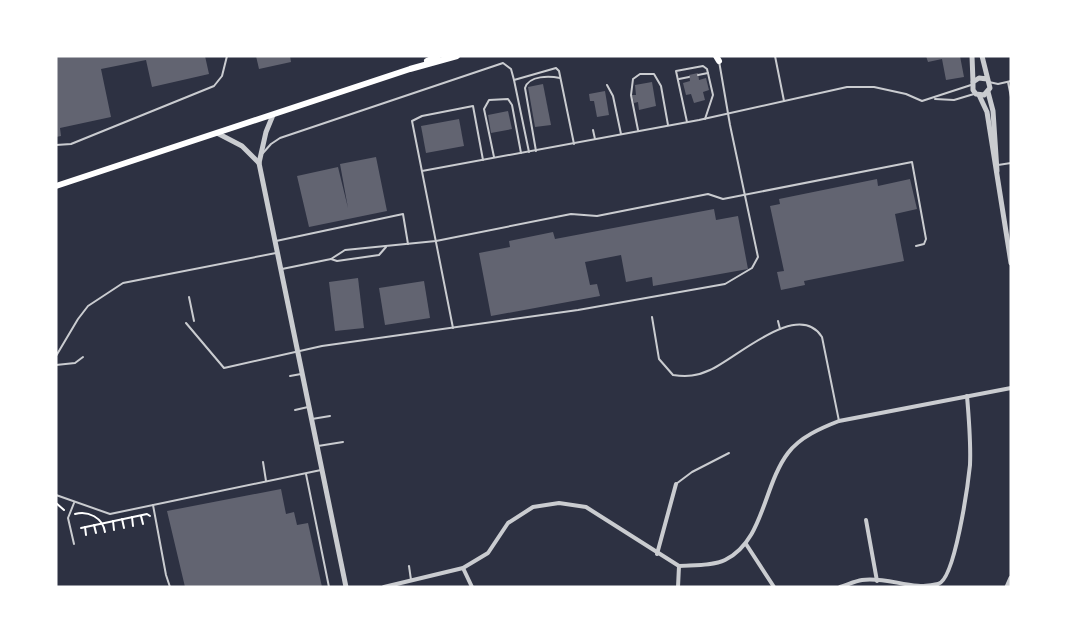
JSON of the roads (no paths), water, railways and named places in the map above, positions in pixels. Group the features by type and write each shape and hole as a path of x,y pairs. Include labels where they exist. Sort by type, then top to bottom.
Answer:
{"main road":[{"path":"410,69 438,56"},
{"path":"56,186 410,69 458,56"}],"street":[{"path":"972,56 973,90 978,95 987,112 1011,263"},
{"path":"982,56 993,111 998,165 997,174"},
{"path":"973,83 979,78 988,81"},
{"path":"978,95 989,91"},
{"path":"274,115 264,138 259,163 346,587"},
{"path":"217,133 242,146 259,163"},
{"path":"384,587 463,568 488,553 508,524 533,507 559,503 586,507 679,566 724,561 746,544 775,476 789,452 808,436 839,421 1011,388"},
{"path":"840,587 863,580 923,586 940,584 948,577 962,520 970,465 970,427 967,396"},
{"path":"658,554 676,484"},
{"path":"866,520 877,581"},
{"path":"746,544 774,587"},
{"path":"678,587 679,566"},
{"path":"463,568 472,587"},
{"path":"1008,587 1011,578"}],"lane":[{"path":"56,145 71,144 214,86 222,76 227,56"},
{"path":"775,56 784,100"},
{"path":"186,323 224,368 299,353 322,346 578,310 725,284 752,268 758,257 744,196 718,58"},
{"path":"259,163 266,149 280,138 503,63 511,69 529,152"},
{"path":"687,122 676,71 703,66 708,73 713,95 705,119"},
{"path":"514,80 552,68 559,71 574,144"},
{"path":"698,75 708,73"},
{"path":"638,131 630,87 633,79 644,74 654,74 659,80 668,124"},
{"path":"536,151 525,88 526,84 530,80 549,76 560,78"},
{"path":"678,79 689,77"},
{"path":"988,81 998,84 1010,82 1011,97"},
{"path":"422,171 574,144 668,124 705,119 848,87 874,87 906,94 922,101 933,99 973,83"},
{"path":"989,91 998,84"},
{"path":"607,85 613,96 621,134"},
{"path":"933,99 954,100 978,95"},
{"path":"494,158 484,109 489,100 500,98 508,99 512,105 521,154"},
{"path":"453,328 412,121 431,114 474,106 483,160"},
{"path":"593,130 595,139"},
{"path":"282,269 331,259 345,250 382,245 386,247 436,242 571,214 597,216 708,194 723,199 744,196 912,162 926,239 924,244 916,246"},
{"path":"998,165 1011,163"},
{"path":"276,240 403,214 408,244"},
{"path":"331,259 337,261 379,256 386,247"},
{"path":"56,356 88,306 123,283 278,252"},
{"path":"189,297 194,321"},
{"path":"652,317 659,359 673,375 689,377 712,369 774,330 808,325 817,328 822,337 839,421"},
{"path":"778,321 780,329"},
{"path":"56,365 75,363 83,357"},
{"path":"290,376 303,373"},
{"path":"296,410 310,407"},
{"path":"312,419 330,416"},
{"path":"318,446 343,442"},
{"path":"676,484 692,472 729,453"},
{"path":"263,462 266,481"},
{"path":"56,496 110,514 323,470"},
{"path":"306,473 329,587"},
{"path":"74,502 68,518 74,544"},
{"path":"153,505 170,587"},
{"path":"409,566 411,580"}]}
